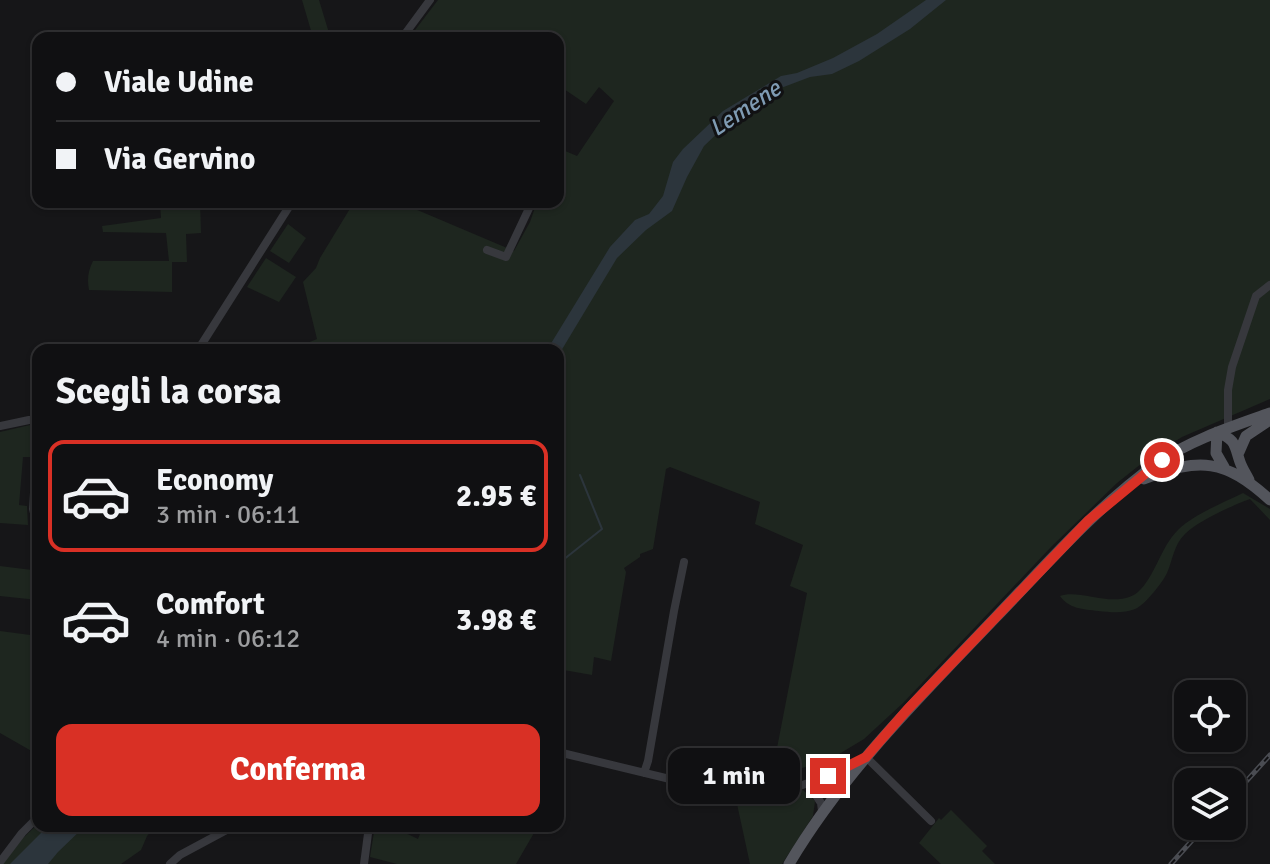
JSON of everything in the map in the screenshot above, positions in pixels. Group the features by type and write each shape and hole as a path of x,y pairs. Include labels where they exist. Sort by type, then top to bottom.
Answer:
{"main road":[{"path":"789,864 822,811 866,757 1089,520 1162,460 1222,430 1270,413"},
{"path":"1249,481 1239,452 1246,436 1270,420"},
{"path":"1222,430 1239,452"},
{"path":"1222,430 1216,453 1224,467"},
{"path":"1128,486 1163,472 1208,464 1224,467 1249,481 1270,500"}],"street":[{"path":"406,32 430,0"},
{"path":"202,344 288,208"},
{"path":"487,250 506,257 529,208"},
{"path":"1222,430 1232,367 1256,296 1270,285"},
{"path":"0,426 32,421"},
{"path":"644,773 684,562"},
{"path":"564,753 732,794 794,788 828,776 866,757 931,821"},
{"path":"808,783 821,803 822,811"},
{"path":"0,862 32,823"},
{"path":"170,864 180,855 223,832"},
{"path":"364,864 368,832"}],"shaded area":[{"path":"302,0 319,0 329,32 311,32"},
{"path":"438,0 1270,0 1270,399 1182,437 1117,483 1052,546 903,703 864,739 829,760 772,774 807,593 790,586 803,545 755,524 760,502 670,467 666,469 653,549 640,554 624,568 626,572 611,661 594,657 592,675 564,670 564,344 305,344 317,339 303,282 316,268 350,208 414,208 514,251 535,208 564,208 564,151 577,156 614,101 599,87 586,104 564,89 564,32 414,32"},
{"path":"160,208 200,208 201,233 186,234 187,262 172,262 172,292 89,290 88,275 93,261 169,261 166,233 103,232 102,226 161,218"},
{"path":"288,224 306,238 289,263 270,251"},
{"path":"266,258 296,277 279,302 247,287"},
{"path":"30,425 30,457 23,457 19,505 27,506 28,525 0,523 0,432"},
{"path":"1243,493 1270,509 1270,520 1250,499 1197,524 1181,539 1165,577 1139,607 1121,612 1087,610 1072,606 1060,596 1068,594 1119,599 1138,592 1178,530 1200,514"},
{"path":"0,566 32,570 32,599 0,596"},
{"path":"0,631 32,635 32,751 0,733"},
{"path":"803,790 815,801 813,816 782,864 750,864 737,804 739,797"},
{"path":"951,810 987,846 982,851 995,864 941,864 919,843 939,818 941,820"},
{"path":"32,830 151,832 141,850 121,864 2,864"},
{"path":"374,832 403,832 418,839 421,832 535,832 516,864 397,864 370,857"}],"water":[{"name":"Lemene","path":"926,0 946,0 910,29 859,61 832,74 810,77 781,88 724,127 704,146 672,211 646,230 617,258 564,346 551,344 610,247 635,220 649,214 663,196 673,162 723,111 781,76 833,58 877,34"},
{"path":"42,832 79,832 48,864 10,864"}],"waterway":[{"path":"373,344 400,344"},
{"path":"564,559 602,529 580,475"}],"railway":[{"path":"1246,782 1270,755"},
{"path":"1171,864 1192,840"}],"route":[{"path":"828,776 866,757 1089,520 1162,460"}]}
